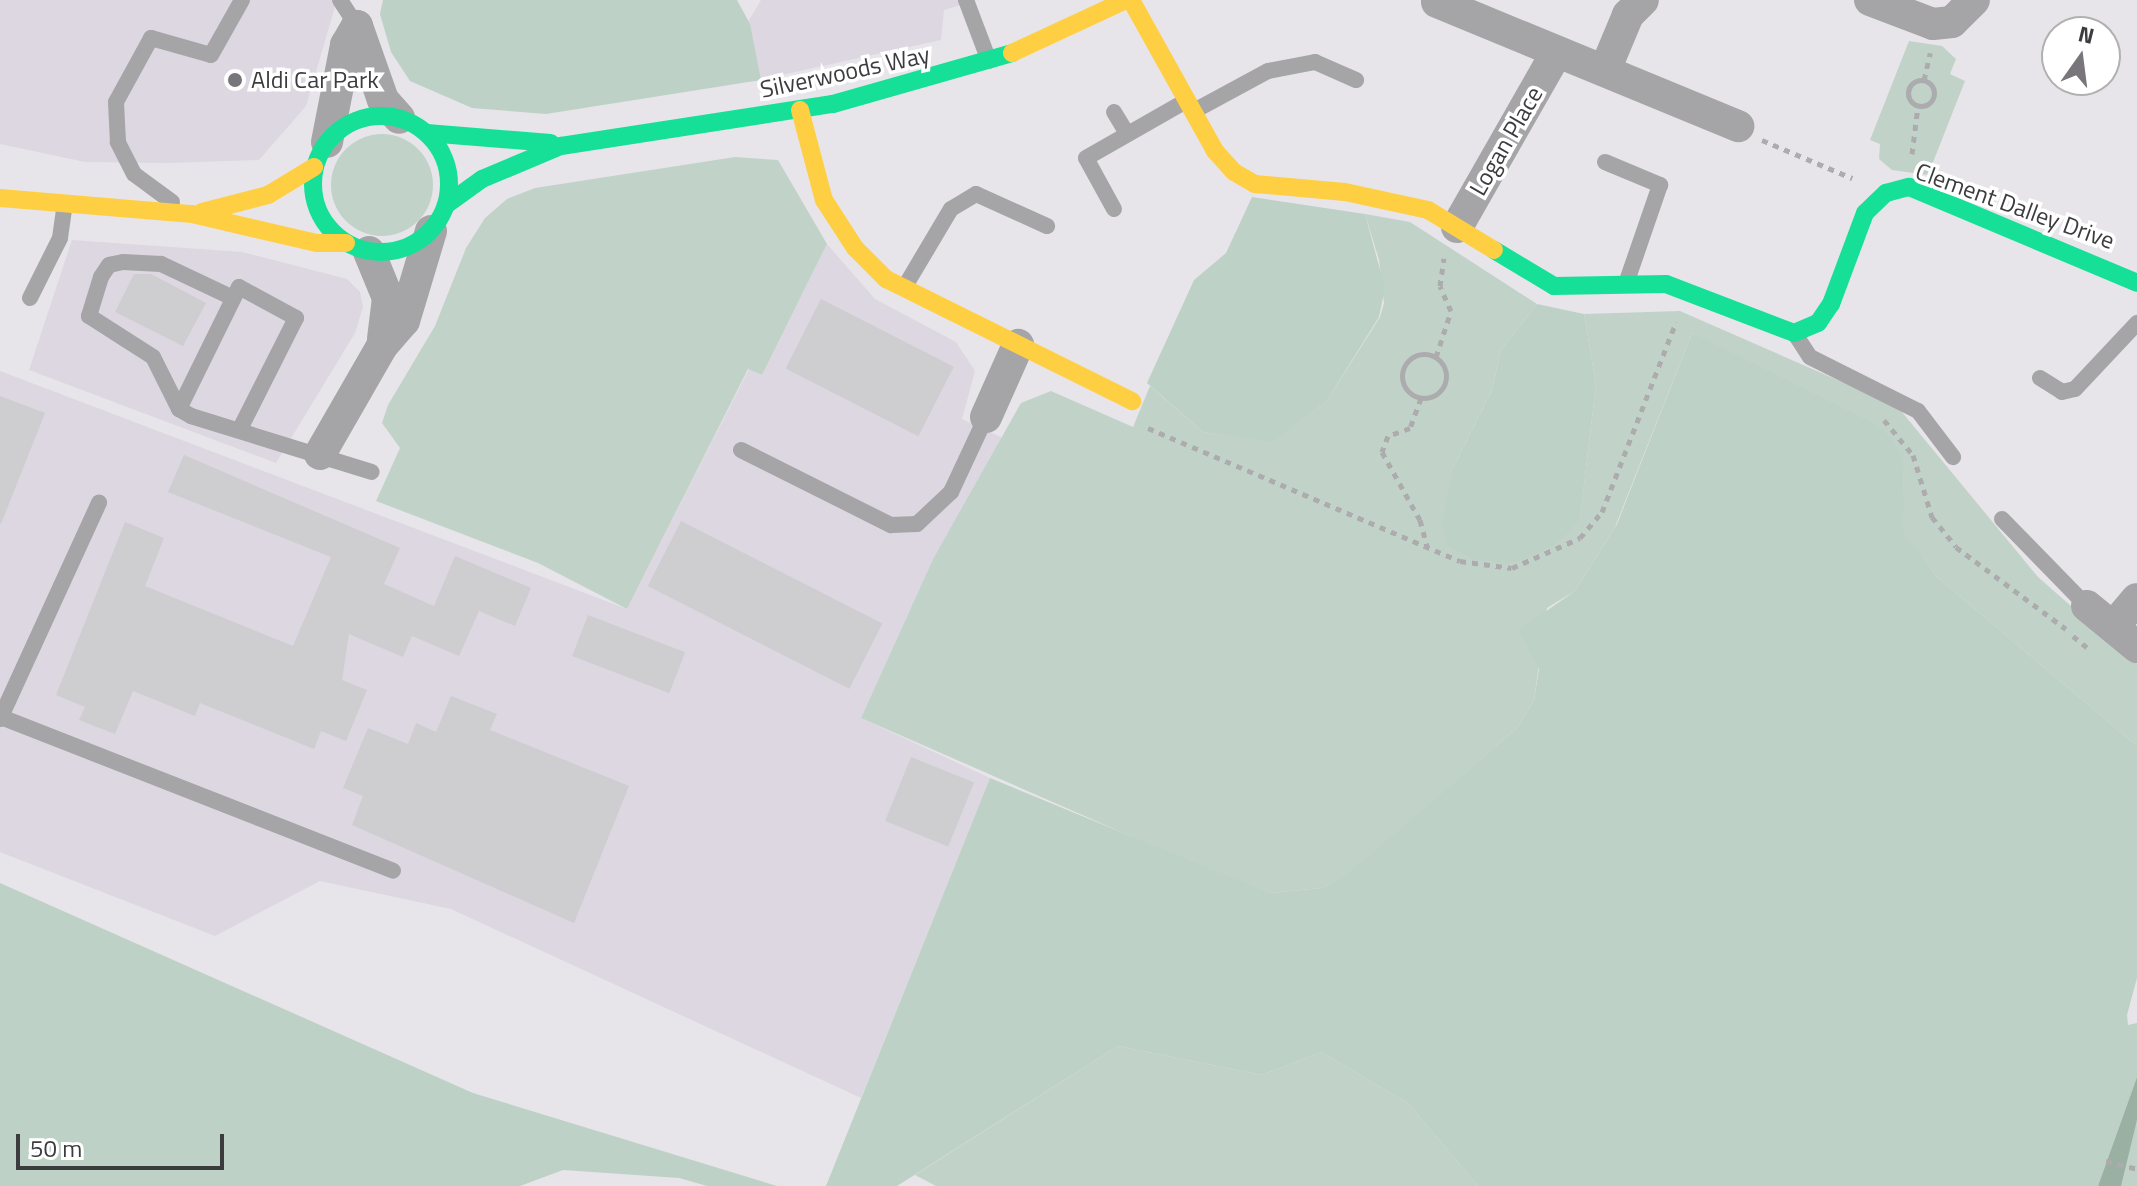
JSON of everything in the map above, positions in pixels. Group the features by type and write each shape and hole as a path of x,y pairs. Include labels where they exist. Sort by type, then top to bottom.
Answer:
{"street":[{"path":"1129,0 1215,151 1255,184 1390,199 1428,210 1534,279 1571,290 1666,284 1794,333"},
{"name":"Silverwoods Way","path":"439,218 482,179 561,146 800,110 989,62 1129,0"},
{"path":"1605,70 1628,15 1643,0"},
{"path":"1870,0 1943,24 1965,13 1974,0"},
{"path":"1437,2 1555,55 1605,70 1738,126"},
{"path":"320,454 382,346 404,321 439,218 447,167 427,133 399,118 383,100 354,9"},
{"path":"354,9 321,155 315,204 358,247 388,298 382,346"},
{"name":"Logan Place","path":"1457,227 1555,55"},
{"path":"800,110 824,200 855,248 903,289 1132,401"},
{"path":"192,214 268,195 321,155 354,121 399,118"},
{"name":"Silverwoods Way","path":"427,133 561,146"},
{"name":"Clement Dalley Drive","path":"1794,333 1824,314 1865,213 1886,193 1909,187 2137,283"},
{"path":"0,198 64,208 192,214 317,243 358,247 403,249 439,218"},
{"path":"986,417 1018,345"},
{"path":"2087,606 2125,636 2137,599"}],"lane":[{"path":"192,214 134,174 118,142 116,102 151,38 211,55 242,0"},
{"path":"966,0 989,62"},
{"path":"1114,209 1086,158 1126,132 1268,71 1315,62 1356,80"},
{"path":"1114,112 1126,132"},
{"path":"1605,162 1660,185 1626,272 1628,286"},
{"path":"903,289 951,209 976,194 1047,226"},
{"path":"30,298 60,238 64,208"},
{"path":"233,298 161,264 123,262 109,265 101,277 89,316 153,357 179,409 372,472"},
{"path":"179,409 239,287 296,318 241,427"},
{"path":"2040,378 2062,392 2075,389 2137,323"},
{"path":"1794,333 1810,357 1918,411 1953,457"},
{"path":"741,450 891,525 917,524 951,492 986,417"},
{"path":"99,503 1,718 393,871"},
{"path":"2002,519 2087,606"}],"path":[{"path":"1909,187 1918,106 1907,92 1922,80 1934,95 1918,106"},
{"path":"1738,126 1886,193"},
{"path":"1436,357 1451,311 1439,274 1457,227"},
{"path":"1132,401 1138,418 1161,438 1427,546 1490,570 1531,562 1580,538 1610,496 1688,291"},
{"path":"1678,318 1692,324"},
{"path":"1421,398 1405,388 1403,368 1417,354 1436,357 1446,372 1443,387 1421,398 1410,428 1388,436 1382,452 1420,520 1427,546"},
{"path":"1878,414 1907,446 1932,517 1956,547 2099,657"},
{"path":"2106,1161 2137,1169"}],"shaded area":[{"name":"Aldi Car Park","path":"0,0 337,0 306,106 259,160 167,163 85,162 0,144"},
{"path":"383,0 737,0 750,24 761,80 546,114 472,108 410,81 391,52 380,14"},
{"path":"761,0 977,0 944,10 941,40 754,81 742,32"},
{"path":"1909,41 1942,46 1956,59 1950,74 1965,81 1928,175 1892,170 1879,159 1880,144 1870,140"},
{"path":"382,134 401,138 418,149 429,166 433,185 429,204 418,221 401,232 382,236 363,232 346,221 335,204 331,185 335,166 346,149 363,138"},
{"path":"735,157 778,160 827,244 762,375 748,369 627,609 538,563 376,501 400,448 382,423 388,405 435,326 466,248 485,218 507,199 535,188"},
{"path":"1252,197 1365,214 1385,288 1379,317 1326,402 1271,442 1203,432 1147,383 1194,280 1226,253"},
{"path":"1365,214 1410,222 1537,304 1501,350 1492,390 1453,468 1510,564 1563,540 1580,518 1596,384 1584,314 1680,311 1897,406 2038,577 2137,664 2137,746 1936,576 1902,532 1904,464 1692,333 1615,527 1575,591 1547,608 1534,700 1517,728 1345,877 1322,888 1269,893 1242,885 861,718 933,559 1021,403 1051,391 1133,427 1150,386 1203,432 1271,441 1326,402 1380,317 1384,303 1379,260"},
{"path":"72,240 242,252 347,279 360,292 363,307 355,333 276,463 29,370"},
{"path":"827,244 875,299 956,342 975,371 962,419 1003,438 933,559 861,718 990,778 861,1098 451,909 320,881 215,936 0,852 0,371 627,609 749,369 762,375"},
{"path":"1537,304 1584,314 1596,384 1580,519 1563,540 1530,557 1510,564 1477,560 1449,547 1442,526 1453,468 1492,390 1501,350"},
{"path":"1692,333 1877,425 1894,441 1904,464 1903,532 1936,576 2137,746 2137,978 2127,1015 2128,1025 2137,1023 2137,1077 2098,1186 1478,1186 1408,1103 1321,1052 1262,1075 1118,1046 897,1186 826,1186 990,778 1269,893 1322,888 1344,877 1517,728 1534,700 1539,669 1519,630 1575,591 1617,524"},
{"path":"0,883 473,1093 777,1186 707,1186 679,1178 563,1170 520,1186 0,1186"},
{"path":"1118,1046 1262,1075 1321,1052 1408,1103 1478,1186 936,1186 915,1175"},
{"path":"2137,1077 2137,1120 2121,1186 2098,1186"},
{"path":"2137,1120 2137,1186 2121,1186 2120,1174"}],"building":[{"path":"134,274 151,274 206,303 183,346 115,312"},
{"path":"821,299 954,367 918,436 786,368"},
{"path":"0,396 45,413 1,524 0,523"},
{"path":"184,455 400,548 384,584 434,606 455,556 531,588 515,626 479,611 459,656 412,636 403,657 349,634 342,680 367,690 346,741 321,731 314,749 200,703 195,716 133,691 115,734 79,720 85,707 56,695 125,522 164,538 145,586 293,646 331,557 168,492"},
{"path":"681,521 882,624 849,689 648,586"},
{"path":"588,615 685,652 669,693 572,656"},
{"path":"451,696 497,714 490,730 629,786 574,923 352,825 363,796 343,788 368,728 408,744 416,723 436,732"},
{"path":"911,757 974,782 948,846 885,821"}],"traffic: fast":[{"path":"446,205 482,179 561,146 833,104 1012,53"},
{"path":"381,116 407,121 429,136 444,158 449,184 444,210 429,232 407,247 381,252 355,247 333,232 318,210 313,184 318,158 333,136 355,121 381,116"},
{"path":"427,133 551,143"},
{"path":"1494,250 1554,286 1666,284 1794,333 1818,323 1831,304 1865,213 1886,193 1909,187 2137,283"}],"traffic: slow":[{"path":"1012,53 1126,0"},
{"path":"1131,0 1215,151 1234,172 1255,184 1345,192 1428,210 1494,250"},
{"path":"800,110 824,200 855,248 886,279 1132,401"},
{"path":"202,212 268,195 314,167"},
{"path":"0,198 192,214 317,243 346,243"}],"place":[{"name":"Aldi Car Park","path":"235,80"}]}
